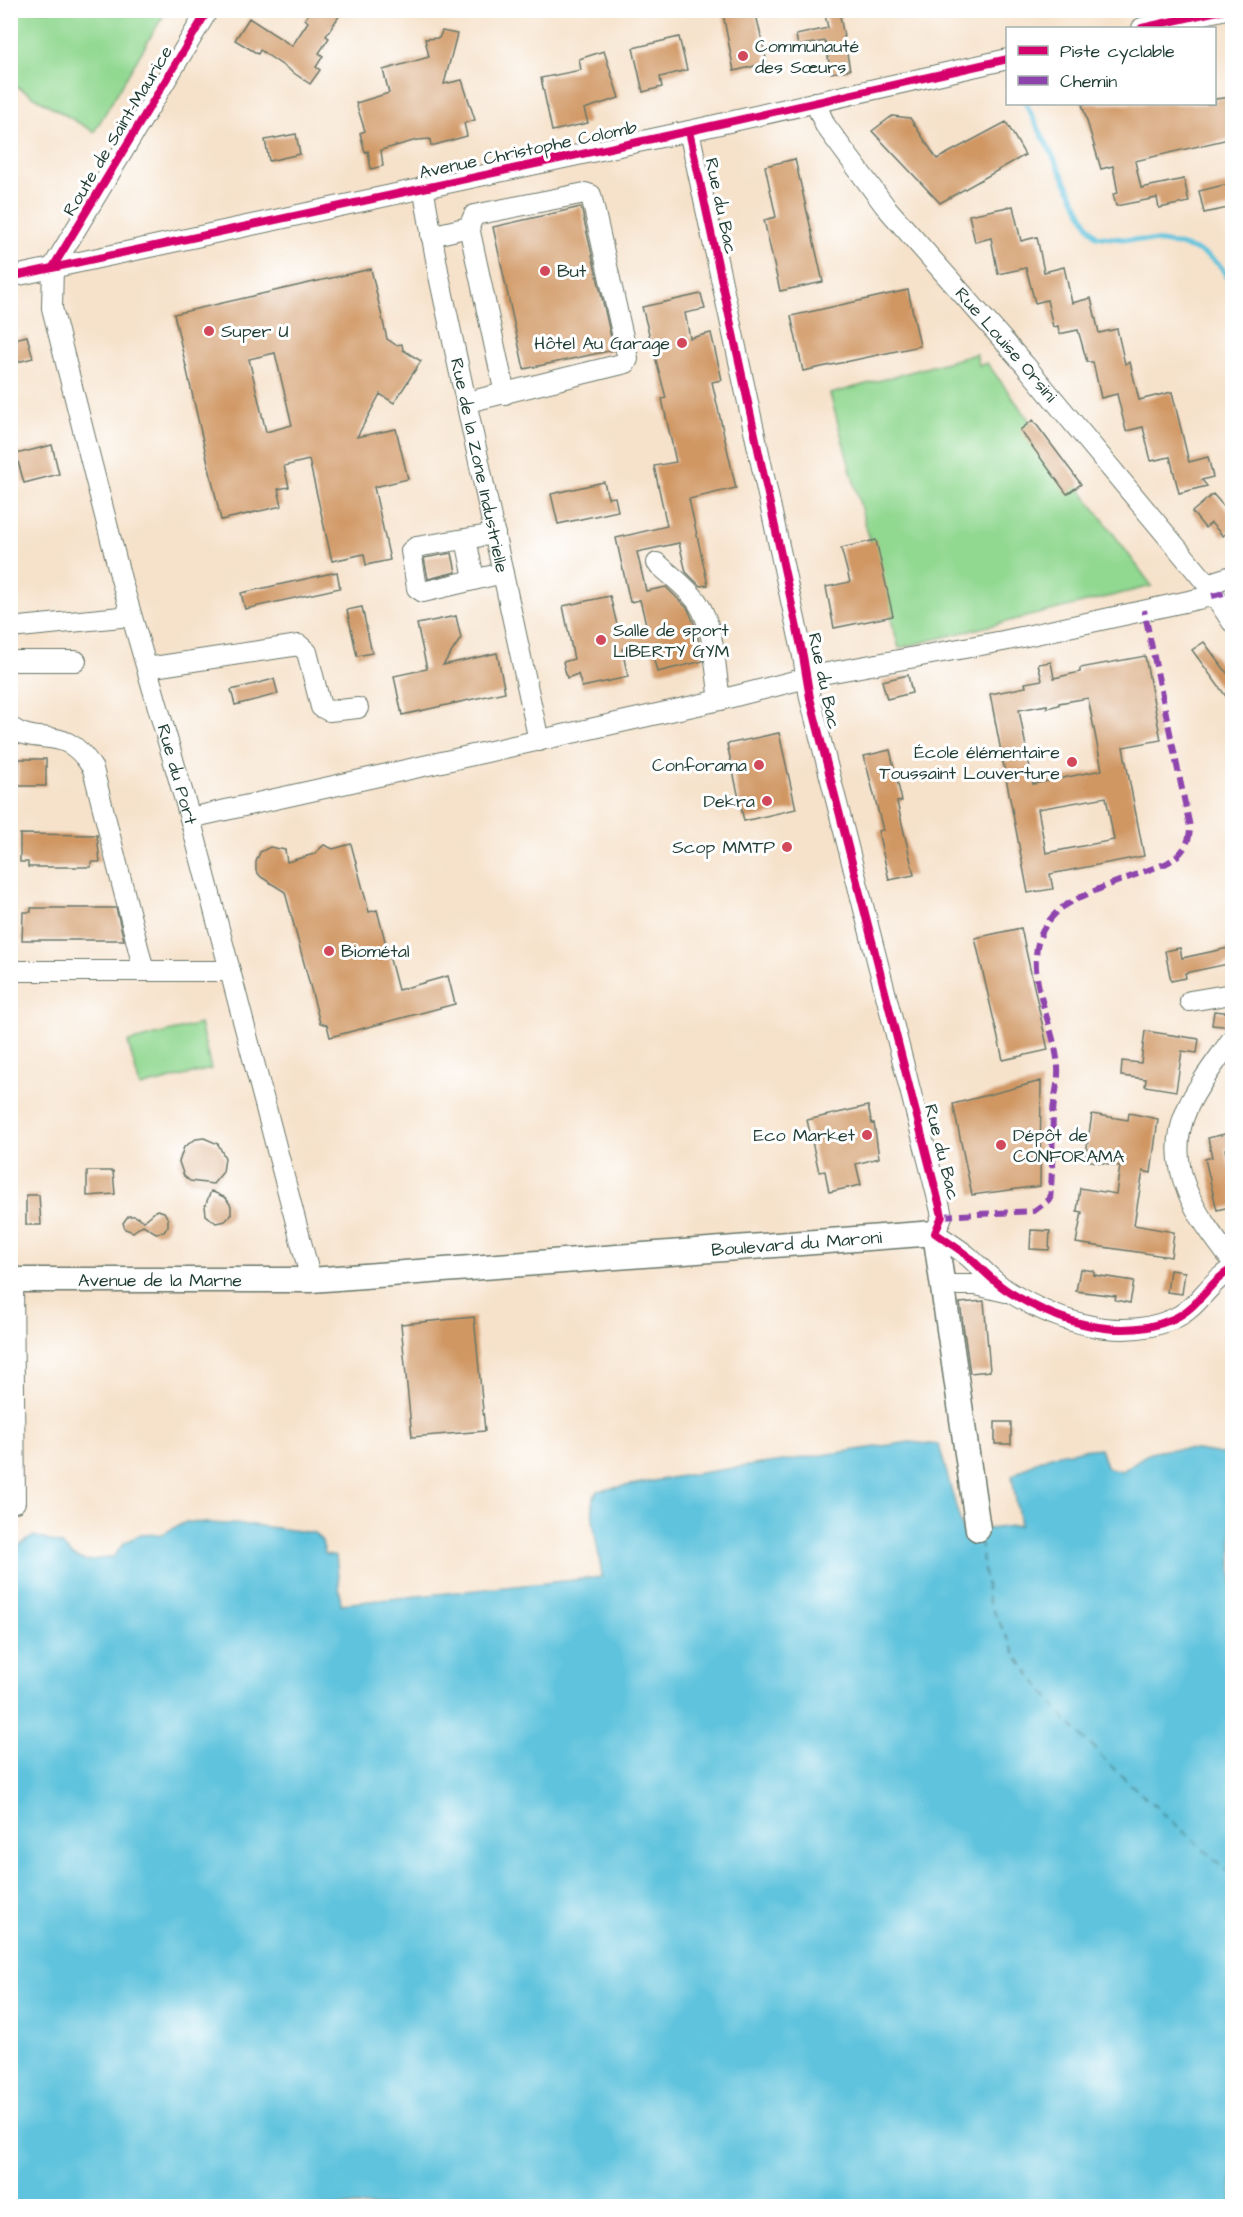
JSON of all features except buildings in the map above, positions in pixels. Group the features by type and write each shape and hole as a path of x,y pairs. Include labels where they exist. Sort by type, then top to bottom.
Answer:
{"main road":[{"name":"Boulevard du Maroni","path":"311,1280 935,1233"},
{"path":"935,1233 978,1529"},
{"name":"Avenue de la Marne","path":"12,1280 311,1280"}],"street":[{"name":"Route de Saint-Maurice","path":"53,267 208,10"},
{"path":"1146,27 1222,10"},
{"name":"Avenue Christophe Colomb","path":"10,277 689,131 1006,59"},
{"name":"Rue Louise Orsini","path":"814,102 825,125 885,206 1025,365 1233,622"},
{"name":"Rue du Bac","path":"689,131 807,679 942,1216 935,1233"},
{"name":"Rue de la Zone Industrielle","path":"423,187 431,236 539,741"},
{"path":"468,402 505,394 620,366 628,359 591,195 585,193 474,215 469,227 505,394"},
{"path":"431,236 469,227"},
{"name":"Rue du Port","path":"53,267 51,296 54,322 131,616 190,818 311,1280"},
{"path":"495,534 414,548 411,551 417,588 423,592 503,573"},
{"path":"466,539 474,579"},
{"path":"657,563 697,601 704,615 720,700"},
{"path":"190,818 807,679 1004,641 1209,590 1233,576"},
{"path":"10,628 131,616"},
{"path":"147,668 299,645 307,652 321,707 329,711 358,708"},
{"path":"10,661 76,661"},
{"path":"10,727 20,733 57,737 80,750 93,769 144,971"},
{"path":"10,971 229,971"},
{"path":"1190,1001 1233,994"},
{"path":"1233,1039 1186,1111 1179,1142 1182,1176 1193,1208 1233,1261"},
{"path":"935,1233 1011,1293"},
{"path":"944,1285 976,1285 1011,1293 1075,1321 1094,1326 1129,1329 1160,1323 1187,1312 1224,1274 1233,1269"},
{"path":"12,1280 15,1502"}],"green space":[{"path":"12,10 166,11 94,132 11,83"},
{"path":"976,354 979,365 987,363 1152,586 899,648 830,394"},
{"path":"200,1024 211,1069 140,1087 128,1042"}],"water":[{"path":"910,1442 939,1445 963,1532 1020,1525 1012,1476 1054,1455 1100,1448 1106,1467 1122,1471 1147,1454 1171,1449 1232,1456 1232,2206 11,2206 10,1551 34,1536 62,1545 73,1556 85,1561 113,1557 125,1542 140,1535 162,1534 186,1522 252,1525 315,1533 322,1541 325,1554 336,1556 341,1604 602,1577 593,1520 594,1499 597,1491 687,1475"}],"waterway":[{"path":"1027,105 1087,223 1096,236 1162,242 1194,250 1209,257 1221,267 1232,288"}],"ferry route":[{"path":"980,1541 988,1600 1019,1660 1066,1720 1116,1771 1232,1875"}],"marked path":[{"path":"1212,596 1232,591"},
{"path":"942,1216 1034,1211 1050,1199 1053,1112 1058,1067 1055,1047 1038,986 1037,947 1044,928 1058,911 1079,898 1167,863 1180,853 1188,839 1190,827 1144,610"}],"cycle path":[{"path":"53,267 208,10"},
{"path":"1146,27 1222,10"},
{"path":"10,277 689,131 1006,59"},
{"path":"689,131 803,656 810,698 942,1216 935,1233 969,1257 1000,1285 1029,1303 1069,1320 1111,1329 1153,1326 1173,1319 1190,1308 1217,1280 1232,1269"}],"place":[{"name":"Communauté des Sœurs","path":"743,56"},
{"name":"But","path":"545,271"},
{"name":"Super U","path":"209,331"},
{"name":"Hôtel Au Garage","path":"682,343"},
{"name":"Salle de sport LIBERTY GYM","path":"601,640"},
{"name":"École élémentaire Toussaint Louverture","path":"1072,762"},
{"name":"Conforama","path":"759,765"},
{"name":"Dekra","path":"767,801"},
{"name":"Scop MMTP","path":"787,847"},
{"name":"Biométal","path":"329,951"},
{"name":"Eco Market","path":"867,1135"},
{"name":"Dépôt de CONFORAMA","path":"1001,1145"}]}
